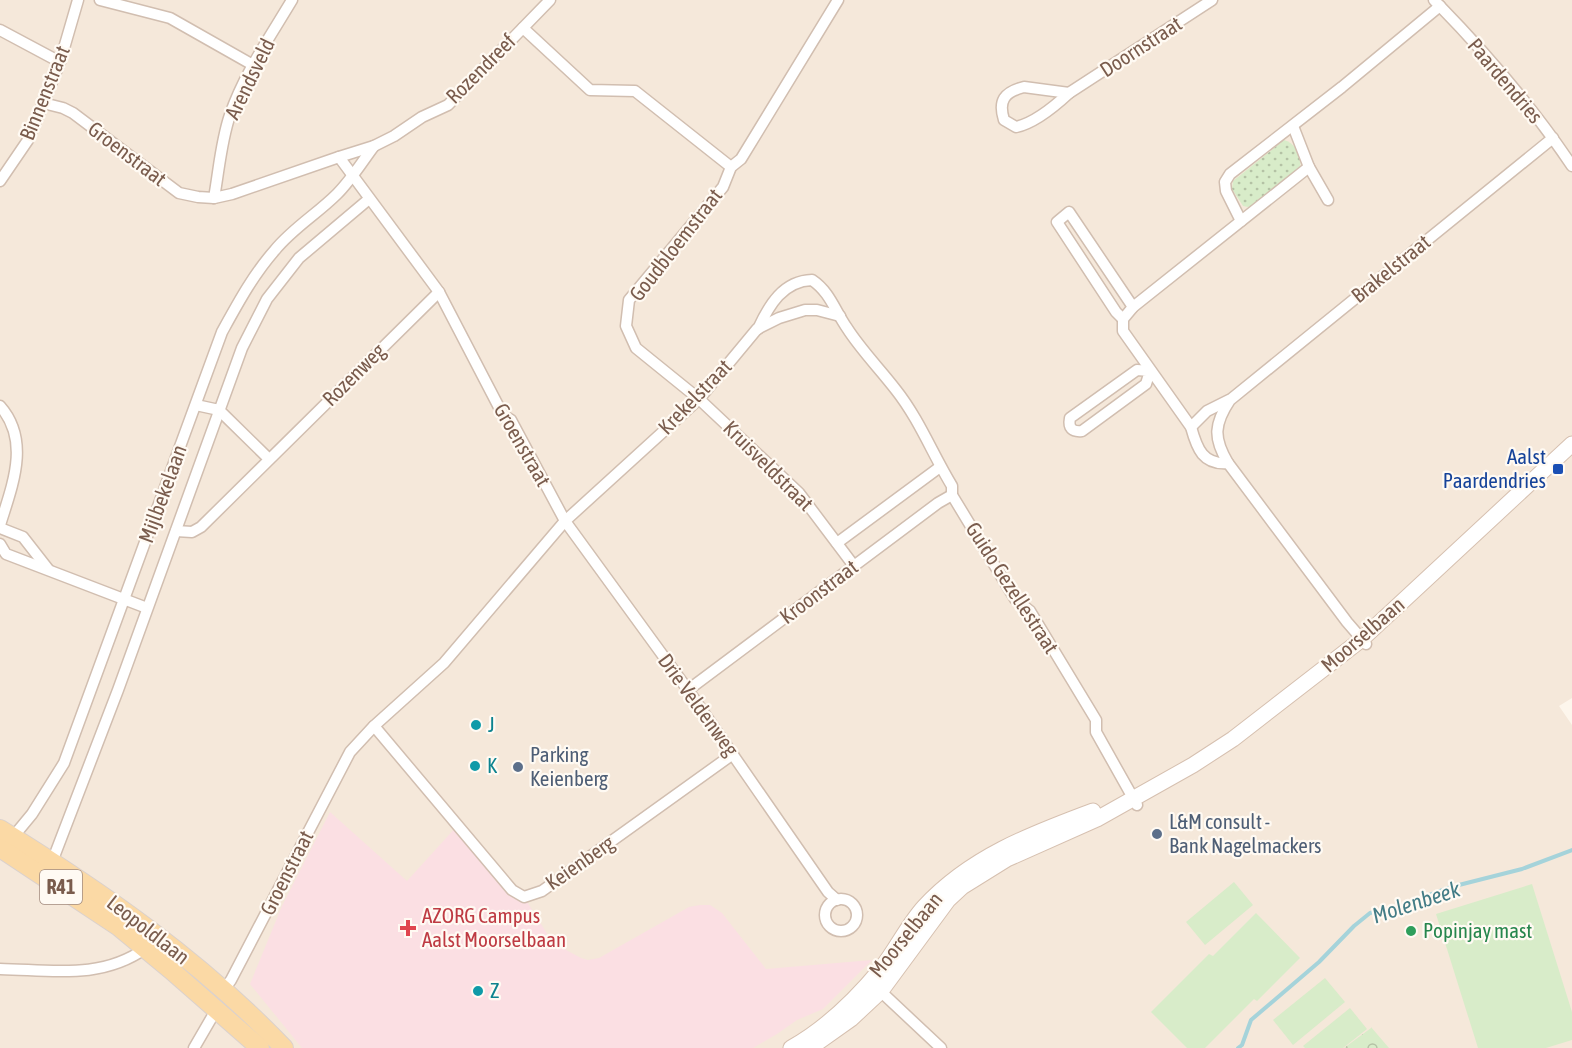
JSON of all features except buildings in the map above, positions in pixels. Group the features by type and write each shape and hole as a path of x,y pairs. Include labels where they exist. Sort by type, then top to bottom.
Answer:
{"main road":[{"name":"Moorselbaan","path":"810,1048 851,1019 875,986 948,900 962,887 981,873 1014,855 1095,815 1135,801 1233,739 1364,642 1572,444"},
{"name":"Leopoldlaan","path":"4,838 52,862 131,915 223,991 284,1048"},
{"name":"Leopoldlaan","path":"4,838 93,908 142,952 260,1048"},
{"name":"Moorselbaan","path":"791,1048 824,1027 875,986"}],"street":[{"name":"Binnenstraat","path":"0,181 28,140 60,62 78,0"},
{"path":"100,0 170,18 253,65"},
{"name":"Arendsveld","path":"214,198 230,114 253,65 292,0"},
{"name":"Goudbloemstraat","path":"699,399 636,348 626,326 629,300 723,187 731,167 741,159 838,0"},
{"name":"Doornstraat","path":"1069,93 1024,87 1004,97 1000,108 1004,120 1016,127 1025,125 1057,104 1069,93 1212,0"},
{"name":"Rozendreef","path":"339,157 374,146 422,117 448,105 523,27 542,2"},
{"path":"1241,221 1226,191 1225,182 1230,174 1293,126 1437,3"},
{"name":"Paardendries","path":"1437,3 1504,75 1554,138 1572,166"},
{"name":"Goudbloemstraat","path":"523,27 590,90 635,91 731,167"},
{"path":"0,30 60,62"},
{"name":"Groenstraat","path":"43,103 73,113 179,194 214,198 232,194 339,157 439,292 503,415 511,420 565,521 444,663 374,726 350,752 230,983 223,991"},
{"path":"1293,126 1309,167 1328,200"},
{"name":"Brakelstraat","path":"1191,427 1207,411 1230,400 1554,138"},
{"name":"Rozendreef","path":"352,177 374,146"},
{"path":"1228,464 1215,464 1205,457 1196,445 1191,427 1123,330 1123,319 1132,307 1309,167"},
{"name":"Mijlbekelaan","path":"4,838 32,814 64,763 222,332 244,292 275,250 307,218 336,195 352,177"},
{"name":"Mijlbekelaan","path":"52,862 77,801 242,348 267,299 299,258 369,199"},
{"path":"1123,319 1116,312 1057,222 1070,212 1132,307"},
{"name":"Guido Gezellestraat","path":"757,329 766,311 783,290 804,280 812,280 822,287 846,327 887,381 896,389 952,486 952,495 1015,599 1030,611 1095,720 1096,732 1135,801"},
{"name":"Rozenweg","path":"176,531 192,532 201,527 439,292"},
{"name":"Krekelstraat","path":"565,521 699,399 757,329 779,318 805,310 817,310 840,316"},
{"path":"1137,370 1150,371 1146,384 1082,431 1075,432 1071,429 1070,418 1137,370"},
{"name":"Kruisveldstraat","path":"699,399 799,493 854,566"},
{"name":"Brakelstraat","path":"1230,400 1220,415 1217,429 1221,450 1228,464 1364,642"},
{"path":"196,405 219,410 269,459"},
{"path":"0,406 11,424 16,439 18,458 16,474 0,526 23,537 48,569"},
{"name":"Kroonstraat","path":"837,543 940,467"},
{"name":"Kroonstraat","path":"688,690 938,503 952,495"},
{"name":"Drie Veldenweg","path":"565,521 688,690 834,902"},
{"path":"0,544 6,554 147,608"},
{"name":"Keienberg","path":"374,726 512,890 524,897 542,891 733,754"},
{"path":"0,969 93,971 111,967 142,952"},
{"path":"875,986 941,1048"},
{"path":"194,1048 217,1011"}],"shaded area":[{"path":"0,0 1572,0 1572,698 1559,706 1572,725 1572,1048 0,1048"},
{"name":"AZORG Campus Aalst Moorselbaan","path":"330,812 407,881 457,826 524,897 553,943 588,960 599,958 689,907 710,905 722,913 766,969 872,960 823,1009 797,1020 753,1048 302,1048 250,984 282,906"}],"green space":[{"path":"1284,140 1297,150 1300,167 1254,205 1243,206 1232,189 1233,181"},
{"path":"1234,882 1253,905 1205,945 1186,922"},
{"path":"1532,884 1572,1012 1572,1040 1546,1048 1478,1048 1436,914"},
{"path":"1256,913 1300,958 1257,1001 1254,999 1205,1048 1187,1048 1151,1012 1209,954 1213,956"},
{"path":"1325,978 1345,1002 1293,1045 1273,1020"},
{"path":"1350,1008 1367,1029 1343,1048 1305,1048 1303,1046"},
{"path":"1371,1028 1389,1048 1344,1048"}],"waterway":[{"name":"Molenbeek","path":"1238,1048 1242,1045 1251,1020 1319,962 1370,913 1397,907 1451,887 1522,869 1572,850"}],"place":[{"name":"Aalst Paardendries","path":"1558,469"},
{"name":"J","path":"476,725"},
{"name":"K","path":"475,766"},
{"name":"Parking Keienberg","path":"518,767"},
{"name":"L&M consult - Bank Nagelmackers","path":"1157,834"},
{"name":"AZORG Campus Aalst Moorselbaan","path":"408,928"},
{"name":"Popinjay mast","path":"1411,931"},
{"name":"Z","path":"478,991"}]}
